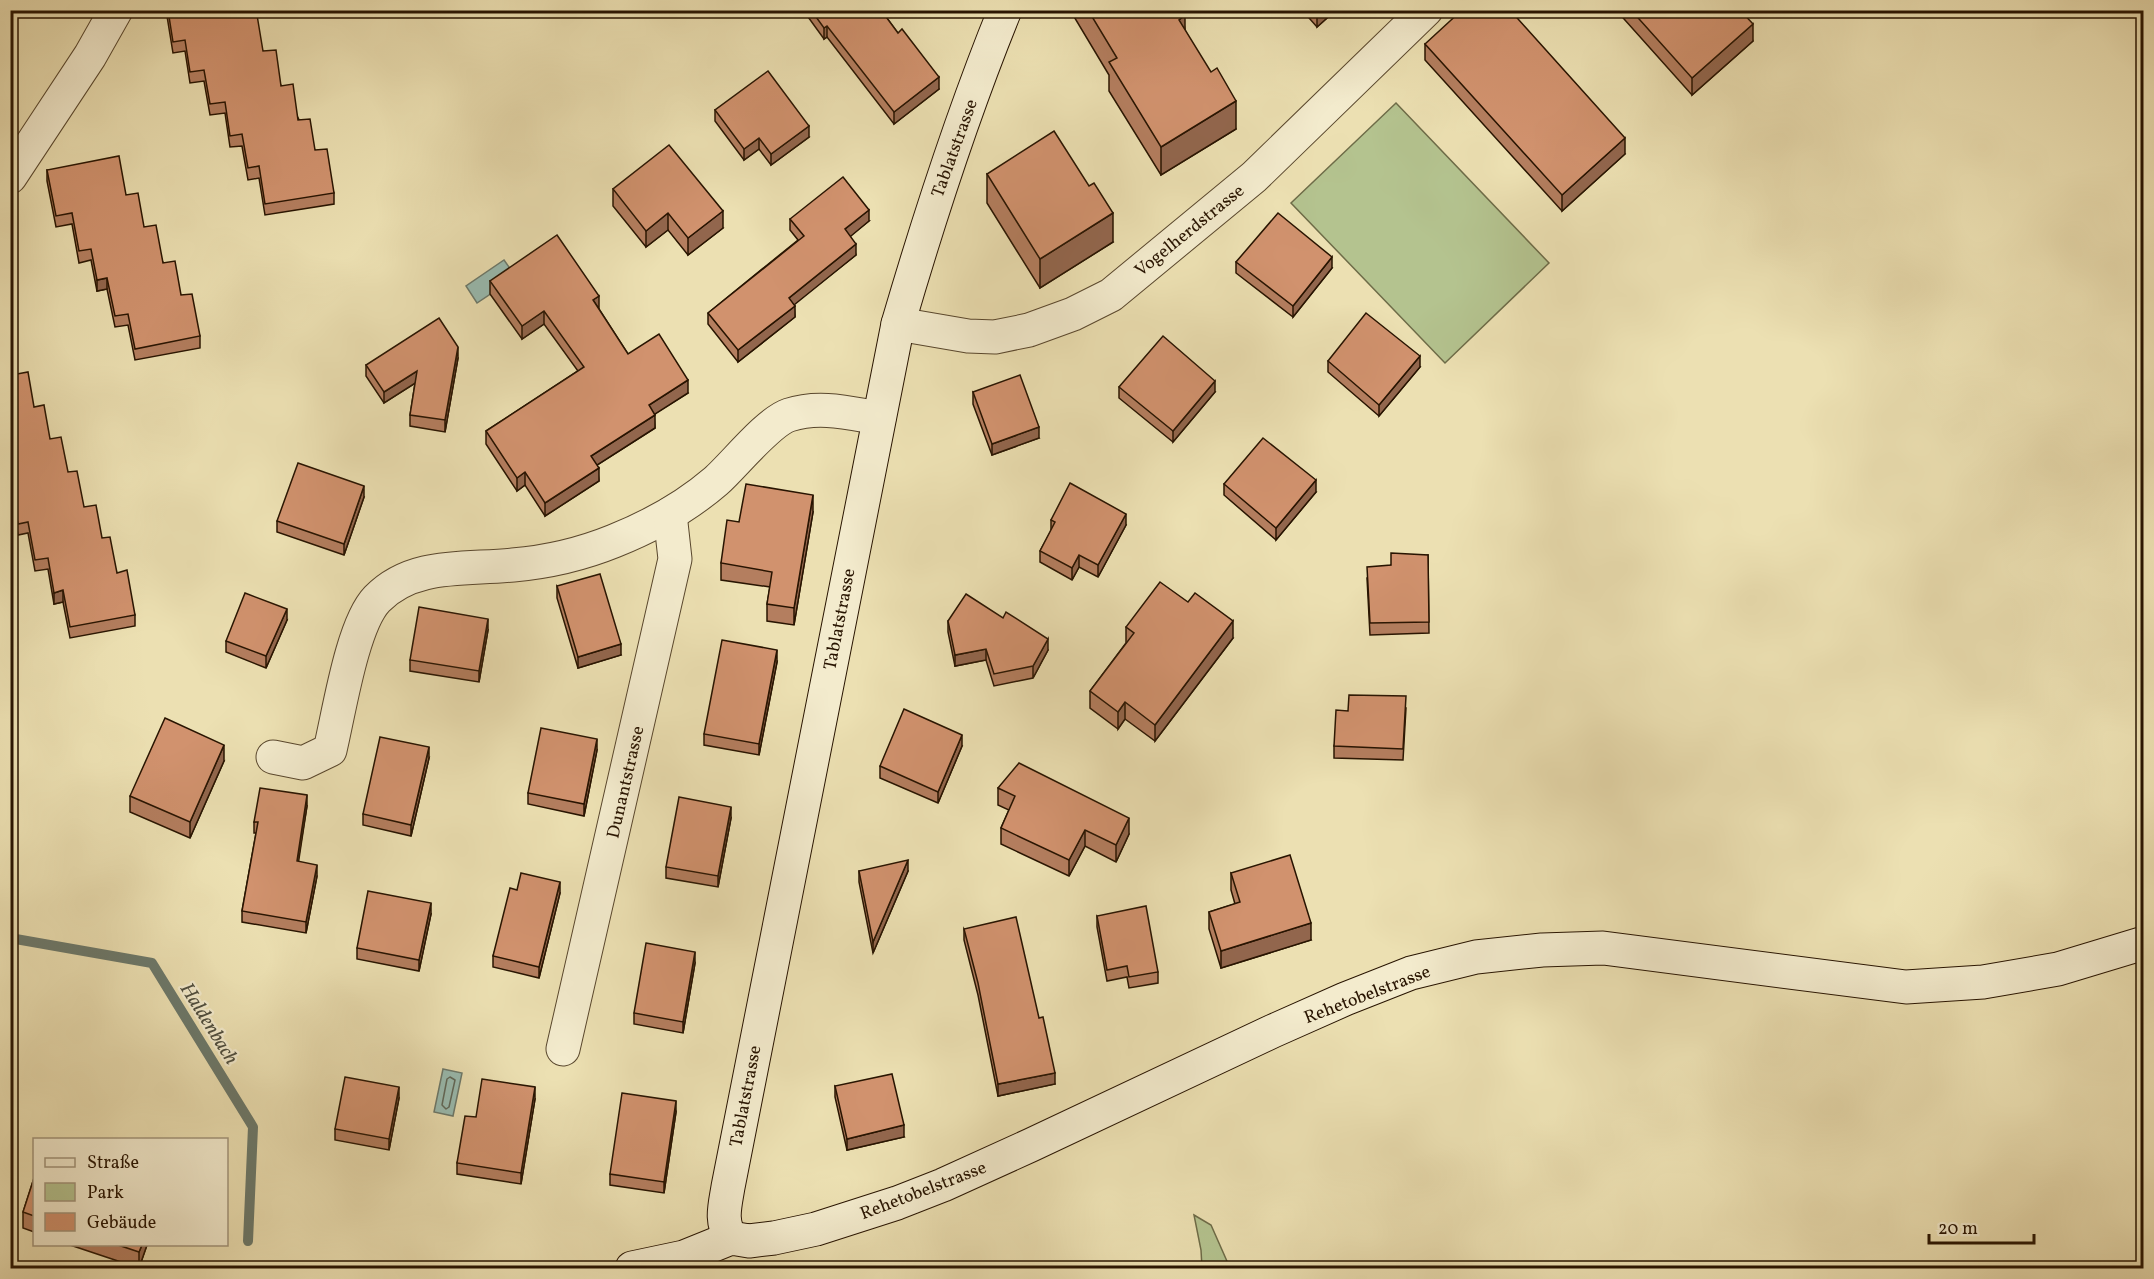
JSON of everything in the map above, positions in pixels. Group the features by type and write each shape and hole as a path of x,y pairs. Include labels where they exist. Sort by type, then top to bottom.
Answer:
{"street":[{"path":"10,177 90,56 116,10"},
{"name":"Tablatstrasse","path":"731,1238 726,1230 723,1217 728,1187 898,324 927,222 1005,10"},
{"name":"Vogelherdstrasse","path":"898,324 968,336 995,337 1029,330 1072,314 1111,295 1254,177 1426,10"},
{"path":"273,757 303,763 330,750 358,630 375,601 397,582 431,571 525,564 584,552 616,540 670,514 715,482 765,433 787,416 810,410 832,410 879,418"},
{"name":"Dunantstrasse","path":"563,1049 675,559 670,514"},
{"name":"Rehetobelstrasse","path":"632,1269 684,1257 731,1238 749,1241 783,1236 816,1229 897,1203 1022,1150 1345,999 1411,973 1476,957 1542,950 1603,948 1906,987 1983,982 2058,969 2144,943"}],"green space":[{"path":"1396,103 1549,263 1445,363 1291,203"},
{"path":"1194,1215 1211,1225 1230,1268 1202,1268"}],"water":[{"path":"504,260 516,277 477,303 466,286"},
{"path":"443,1069 462,1073 453,1116 434,1112"}],"building":[{"path":"168,10 240,10 242,17 257,15 263,51 276,50 281,86 293,84 298,120 310,119 315,150 327,149 334,193 265,204 259,166 248,168 242,134 230,136 225,102 210,104 204,70 190,72 185,40 173,42"},
{"path":"811,10 881,10 898,33 902,29 939,77 894,112 827,26 824,28"},
{"path":"1088,10 1182,10 1185,15 1179,20 1211,72 1217,68 1236,101 1161,147 1109,62 1117,58"},
{"path":"1462,10 1510,10 1625,138 1562,195 1425,44"},
{"path":"1631,10 1740,10 1753,24 1692,78"},
{"path":"768,71 809,126 771,154 759,138 744,149 715,110"},
{"path":"1054,131 1089,186 1094,183 1113,213 1040,259 987,174"},
{"path":"669,145 723,211 688,238 668,213 646,231 613,189"},
{"path":"119,156 126,195 138,193 144,227 156,225 163,263 175,261 181,295 192,294 200,336 135,349 128,314 115,316 107,278 97,280 91,249 79,251 72,213 56,216 47,170"},
{"path":"843,177 869,210 845,229 856,244 789,298 795,306 738,350 708,313 804,236 790,219"},
{"path":"1278,213 1332,257 1293,306 1236,262"},
{"path":"557,235 599,296 593,300 628,354 659,334 688,380 649,405 655,415 591,456 599,468 545,503 525,472 517,478 486,431 584,367 544,311 522,326 490,281"},
{"path":"1366,313 1420,356 1379,405 1328,361"},
{"path":"439,318 458,347 445,420 410,415 417,371 384,392 366,365"},
{"path":"1163,336 1215,381 1173,431 1119,387"},
{"path":"10,367 12,375 28,372 34,407 44,405 50,439 61,437 68,472 77,471 84,507 96,505 102,538 110,537 117,573 127,570 135,615 70,627 63,590 54,593 48,558 35,560 28,522 18,524 12,491 10,491"},
{"path":"1020,375 1039,427 992,444 973,392"},
{"path":"1263,438 1316,480 1276,528 1224,484"},
{"path":"298,463 364,486 344,544 277,521"},
{"path":"1070,483 1126,514 1098,565 1079,555 1072,568 1040,551 1055,522 1051,520"},
{"path":"746,484 813,495 794,608 767,604 772,572 721,563 727,520 739,522"},
{"path":"1391,553 1428,555 1429,622 1370,623 1367,567 1391,565"},
{"path":"600,574 621,644 578,657 557,586"},
{"path":"1160,582 1188,602 1195,593 1233,621 1155,725 1125,702 1118,712 1090,691 1134,633 1126,627"},
{"path":"245,593 287,609 266,656 226,641"},
{"path":"966,594 1003,618 1006,612 1048,639 1033,666 994,674 986,649 955,655 948,621"},
{"path":"419,607 488,619 479,671 410,660"},
{"path":"722,640 777,650 759,744 704,734"},
{"path":"1349,695 1406,696 1403,749 1334,746 1336,710 1348,711"},
{"path":"904,709 962,735 938,792 880,766"},
{"path":"165,718 224,745 190,822 130,796"},
{"path":"541,728 597,739 584,804 528,793"},
{"path":"380,737 429,747 411,825 363,814"},
{"path":"1019,763 1129,818 1116,845 1085,830 1069,860 1001,828 1015,796 998,788"},
{"path":"260,788 307,795 297,861 317,865 306,922 242,911 258,822 254,822"},
{"path":"679,797 731,807 718,876 666,867"},
{"path":"1290,855 1311,923 1221,951 1209,912 1240,902 1231,873"},
{"path":"908,860 873,942 859,871"},
{"path":"521,873 560,882 539,967 493,956 510,888 517,890"},
{"path":"368,891 431,903 419,960 357,948"},
{"path":"1146,906 1158,972 1129,977 1127,966 1107,970 1097,916"},
{"path":"1016,917 1039,1018 1043,1017 1055,1073 998,1084 978,983 964,929"},
{"path":"646,943 695,952 683,1022 634,1013"},
{"path":"892,1074 904,1125 847,1139 835,1086"},
{"path":"345,1077 399,1087 389,1139 335,1129"},
{"path":"482,1079 535,1087 521,1173 457,1163 465,1116 476,1117"},
{"path":"622,1093 676,1101 664,1182 610,1174"},
{"path":"33,1181 33,1216 23,1212"},
{"path":"121,1246 142,1246 139,1252"}],"waterway":[{"name":"Haldenbach","path":"10,938 152,963 253,1127 248,1241"}]}
